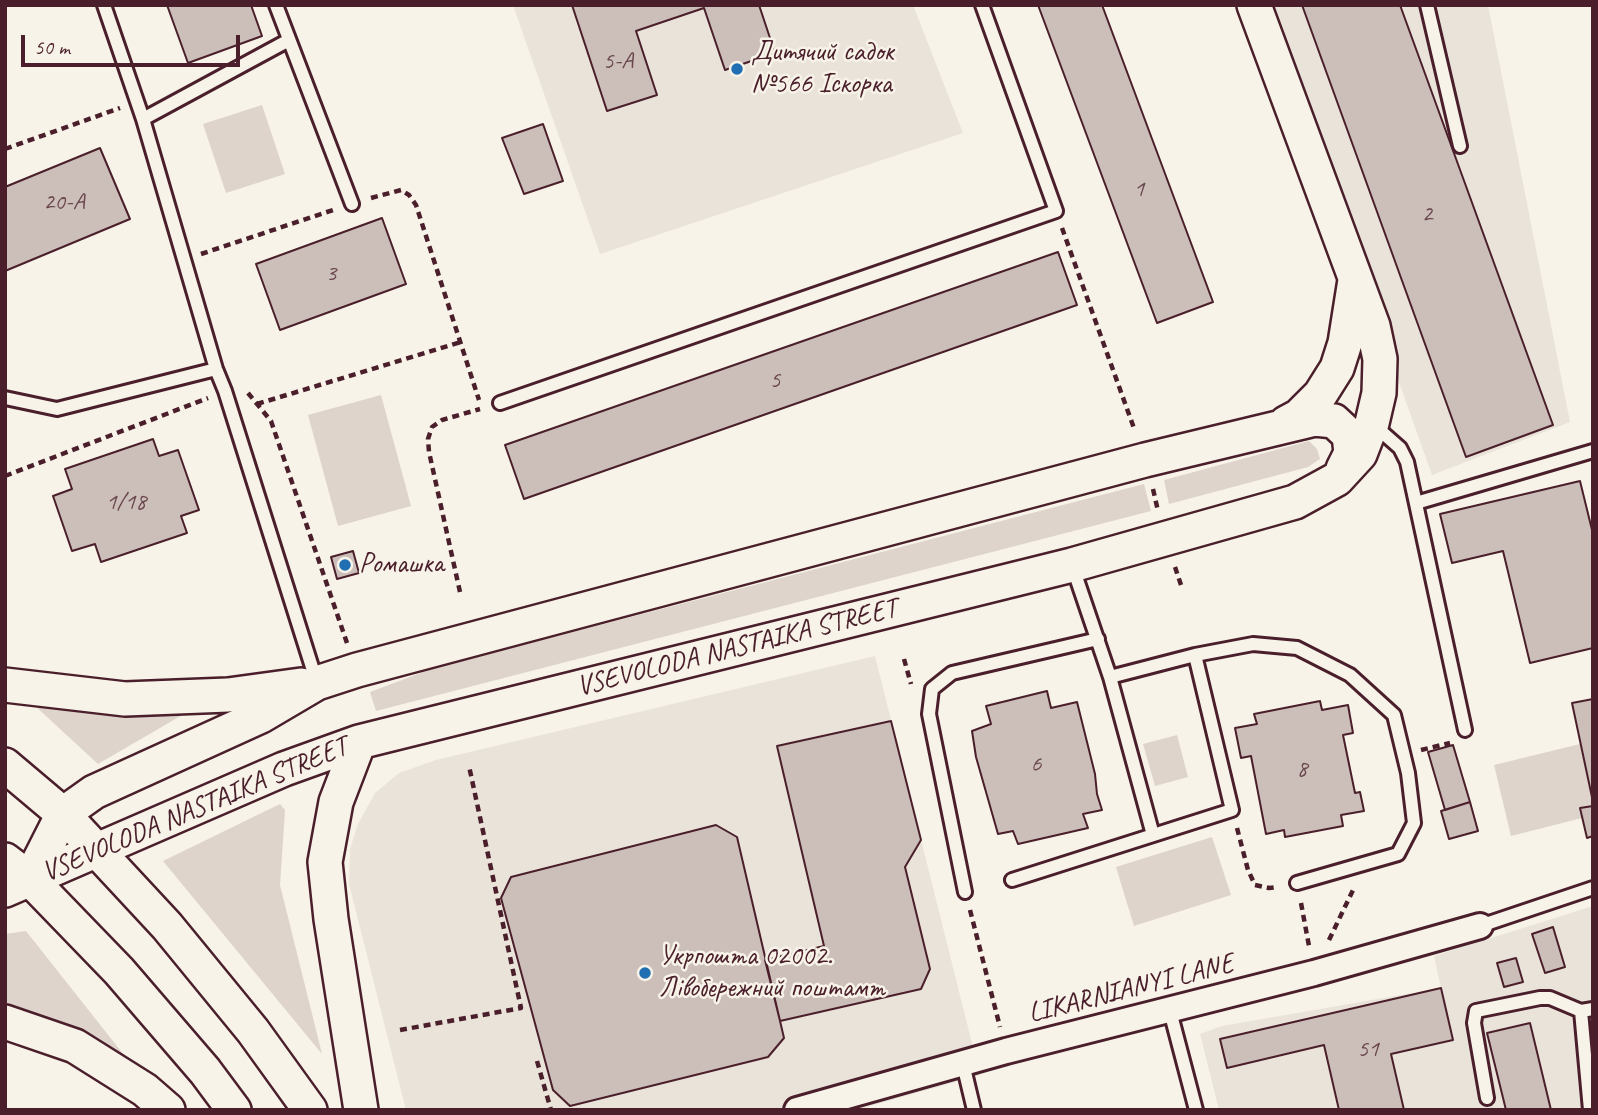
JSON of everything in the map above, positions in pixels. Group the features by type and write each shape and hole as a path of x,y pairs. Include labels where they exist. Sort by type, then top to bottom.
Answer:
{"street":[{"name":"VSEVOLODA NASTAIKA STREET","path":"13,876 98,851 284,769 359,742 1072,565 1295,502 1337,479 1360,454 1372,423 1379,393 1380,359 1373,326 1254,5"},
{"path":"1274,429 1299,416 1320,396 1337,368 1345,343 1355,277"},
{"name":"VSEVOLODA NASTAIKA STREET","path":"13,876 64,814 94,792 261,716 317,683 357,670 1145,460 1315,419 1334,421 1349,435 1351,453 1337,479"},
{"path":"5,685 125,699 228,695 317,683"},
{"path":"359,742 336,802 325,862 331,919 361,1110"},
{"path":"5,765 64,814 167,926 253,1031 310,1110"},
{"path":"13,876 119,971 205,1071 234,1110"},
{"name":"LIKARNIANYI LANE","path":"797,1110 1006,1051 1170,1011 1480,926"},
{"path":"5,1022 75,1046 145,1090 168,1110"}],"lane":[{"path":"104,5 143,119 216,369 317,683"},
{"path":"276,5 352,204"},
{"path":"500,403 1056,211 982,5"},
{"path":"1427,5 1460,146"},
{"path":"143,119 289,40"},
{"path":"5,398 57,409 216,369"},
{"path":"1372,423 1400,448 1407,463 1463,725"},
{"path":"1416,503 1593,451"},
{"path":"1072,565 1110,677 1153,835"},
{"path":"965,892 929,714 932,689 952,673 1098,639"},
{"path":"1110,677 1195,655 1254,644 1297,648 1350,674 1394,715 1404,754 1414,822 1398,854 1297,883"},
{"path":"1012,880 1232,810 1195,655"},
{"path":"1480,926 1593,888"},
{"path":"1487,1098 1474,1023 1476,1011 1531,999 1550,998 1587,1010 1590,1110"},
{"path":"1170,1011 1196,1110"},
{"path":"963,1064 974,1110"}],"path":[{"path":"5,149 137,102"},
{"path":"196,255 401,190 410,195 416,205 481,408"},
{"path":"1056,211 1126,402 1182,588"},
{"path":"257,404 461,342"},
{"path":"242,384 271,421 357,670"},
{"path":"5,476 225,391"},
{"path":"460,592 428,439 432,427 442,420 500,403"},
{"path":"1404,754 1455,741 1454,722 1463,725"},
{"path":"400,1030 521,1007 469,766"},
{"path":"1232,810 1248,870 1255,885 1269,888 1297,883 1314,973"},
{"path":"1314,973 1365,863"},
{"path":"965,892 1006,1051"},
{"path":"537,1061 551,1110"}],"shaded area":[{"name":"Дитячий садок №566 Іскорка","path":"513,5 913,5 963,133 600,254"},
{"path":"1265,5 1488,5 1570,422 1432,475"},
{"path":"262,105 285,174 226,193 203,124"},
{"path":"381,395 411,506 338,526 308,415"},
{"path":"1309,441 1317,449 1320,459 1308,467 1169,504 1164,480"},
{"path":"1144,484 1151,511 376,711 370,692 434,668"},
{"path":"875,656 980,1075 856,1110 406,1110 349,884 350,849 358,824 375,793 399,773 436,760"},
{"path":"34,705 184,714 98,764"},
{"path":"1177,735 1188,777 1155,786 1143,744"},
{"path":"1580,744 1593,806 1580,809 1582,818 1511,836 1494,765"},
{"path":"280,804 285,810 280,885 322,1054 163,861"},
{"path":"1212,837 1231,895 1134,926 1116,867"},
{"path":"1593,906 1593,1110 1219,1110 1200,1034 1222,1026 1441,988 1434,956"},
{"path":"26,931 143,1079 60,1027 5,1005 5,934"}],"building":[{"path":"167,5 251,5 262,36 188,63"},
{"path":"572,5 759,5 775,53 725,70 704,8 636,31 657,95 607,111"},
{"path":"1038,5 1102,5 1213,302 1157,323"},
{"path":"1302,5 1400,5 1553,425 1466,457"},
{"path":"543,124 563,181 524,194 502,138"},
{"path":"100,148 130,219 5,271 5,187"},
{"path":"382,218 406,284 280,330 256,264"},
{"path":"1058,252 1077,305 524,499 505,445"},
{"path":"153,439 159,456 178,450 199,510 181,516 187,533 101,562 95,544 72,551 53,496 72,489 65,469"},
{"path":"1580,481 1593,534 1593,648 1530,663 1503,551 1452,563 1440,514"},
{"name":"Ромашка","path":"353,551 359,573 337,579 331,557"},
{"path":"1047,691 1051,708 1077,702 1102,810 1083,814 1088,828 1018,844 1013,831 998,834 976,757 972,731 991,724 986,706"},
{"path":"1593,699 1593,802 1572,703"},
{"path":"1320,701 1322,710 1348,705 1353,733 1343,735 1355,793 1360,792 1364,811 1341,815 1343,826 1285,837 1284,830 1266,834 1251,756 1241,758 1235,728 1257,724 1254,714"},
{"path":"891,721 921,840 905,867 930,969 921,989 780,1021 765,960 824,946 777,746"},
{"path":"1453,745 1470,802 1445,810 1428,752"},
{"path":"1470,802 1478,831 1449,839 1441,811"},
{"path":"1593,806 1593,836 1587,838 1580,808"},
{"name":"Укрпошта 02002. Лівобережний поштамт","path":"716,825 737,837 784,1038 768,1057 570,1106 553,1090 501,898 511,877"},
{"path":"1553,927 1565,967 1545,973 1532,934"},
{"path":"1516,958 1523,982 1504,987 1497,963"},
{"path":"1441,988 1453,1040 1391,1054 1404,1110 1339,1110 1324,1045 1227,1068 1220,1039"},
{"path":"1530,1023 1551,1110 1506,1110 1487,1033"}],"place":[{"name":"Дитячий садок №566 Іскорка","path":"737,69"},
{"name":"Ромашка","path":"345,565"},
{"name":"Укрпошта 02002. Лівобережний поштамт","path":"645,973"}]}
